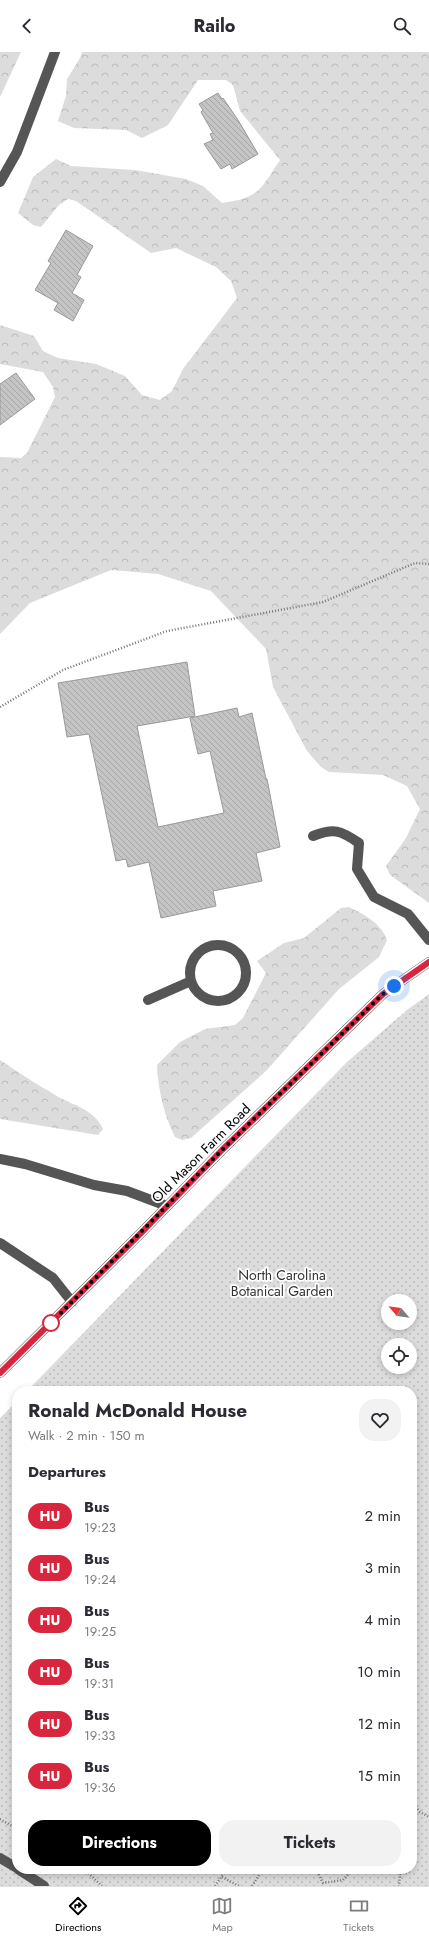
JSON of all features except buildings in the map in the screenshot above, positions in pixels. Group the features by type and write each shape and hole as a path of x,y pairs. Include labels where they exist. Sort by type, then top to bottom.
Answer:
{"street":[{"path":"0,182 16,152 55,52"},
{"path":"313,836 330,830 348,835 359,843 357,869 374,897 408,914 429,940"},
{"path":"215,945 225,945 234,949 246,964 247,974 245,983 234,997 226,1001 208,1000 200,996 191,981 190,972 192,962 198,954 206,948 215,945"},
{"name":"Old Mason Farm Road","path":"0,1373 222,1150 383,994 429,962"},
{"path":"148,1000 191,981"},
{"path":"0,1160 25,1164 94,1185 127,1191 167,1206"},
{"path":"0,1243 53,1278 72,1302"},
{"path":"0,1858 12,1866"},
{"path":"25,1874 44,1886"}],"path":[{"path":"0,708 63,670 167,631 323,602 415,563 429,564"},
{"path":"417,1808 420,1812 429,1817"},
{"path":"0,1818 12,1826"},
{"path":"89,1874 102,1886"},
{"path":"215,1886 224,1874"},
{"path":"252,1886 260,1874"},
{"path":"318,1874 323,1883 342,1880 348,1874"},
{"path":"399,1886 400,1874"},
{"path":"222,1877 239,1886"}],"green space":[{"path":"0,52 21,52 0,97"},
{"path":"82,52 429,52 429,903 390,875 386,866 406,838 420,809 407,786 383,775 329,772 321,767 307,751 273,687 266,649 211,591 158,574 111,570 30,603 0,634 0,457 21,458 27,453 55,397 53,387 43,372 0,364 0,325 34,336 43,351 58,358 96,364 125,376 142,395 160,400 172,391 183,369 237,298 231,281 216,267 176,248 151,253 76,201 68,199 59,205 41,227 33,225 18,213 33,177 56,159 71,166 135,170 186,179 203,186 222,203 244,198 257,191 268,179 280,160 240,111 233,85 226,80 198,80 168,125 142,138 126,130 74,128 58,121 66,96 67,79"},
{"path":"349,907 372,920 384,934 387,940 379,957 339,989 266,1071 191,1138 182,1140 175,1137 162,1102 157,1065 180,1042 205,1029 235,1025 243,1018 266,973 257,961 284,943 304,938 341,908"},
{"name":"North Carolina Botanical Garden","path":"429,994 429,1886 0,1886 0,1418 12,1406 12,1874 417,1874 417,1386 32,1386 347,1062 407,1010"},
{"path":"0,1060 45,1089 94,1116 103,1129 98,1135 0,1119"}],"bus line":[{"name":"HU","path":"0,1373 222,1150 383,994 429,962"}],"route":[{"path":"51,1323 222,1150 383,994 394,986"}]}
